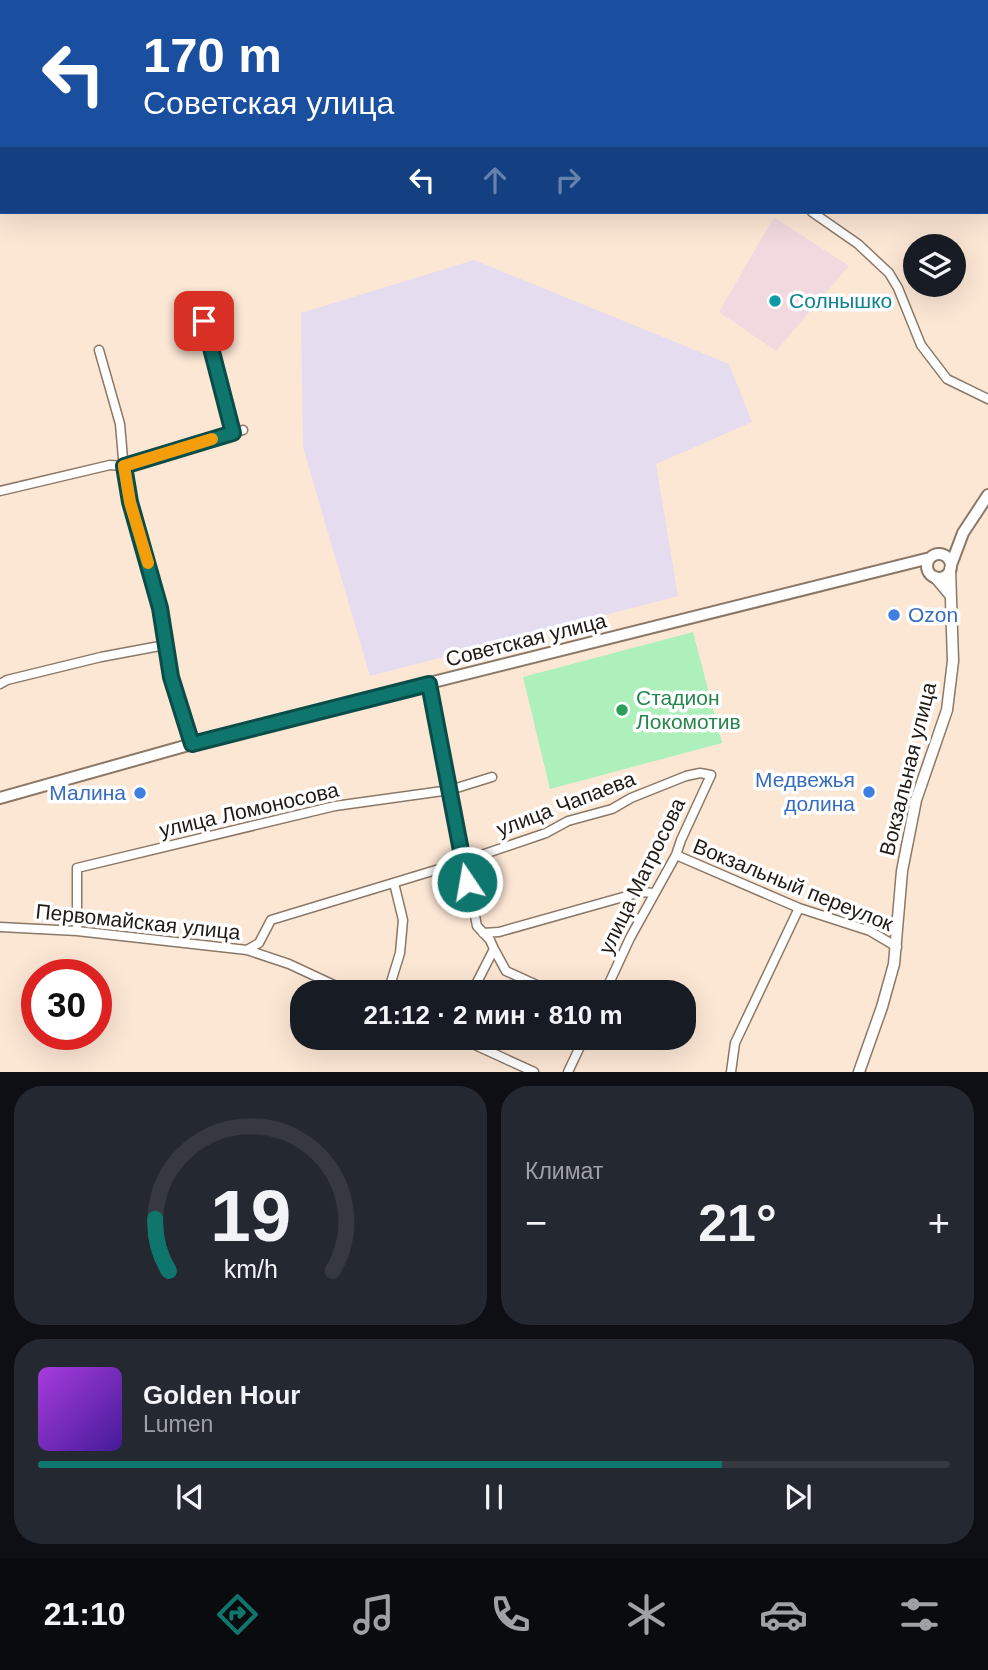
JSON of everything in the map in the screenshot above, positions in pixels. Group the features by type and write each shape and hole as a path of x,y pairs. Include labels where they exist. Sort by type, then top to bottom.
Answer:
{"main road":[{"path":"963,533 934,556 928,566 932,574 944,576 951,567 963,533 988,495"},
{"path":"934,556 947,557 951,567"},
{"name":"Советская улица","path":"0,798 192,744 934,556"},
{"name":"Советская улица","path":"900,564 932,574"}],"street":[{"path":"815,214 858,244 889,272 921,345 947,379 988,399"},
{"path":"204,321 233,433"},
{"path":"99,350 120,424 130,502 160,608 171,677 192,744"},
{"path":"0,492 110,465 124,466 243,430"},
{"name":"Вокзальная улица","path":"859,1072 882,1007 897,947 902,870 916,800 947,710 953,661 951,567"},
{"path":"932,574 951,596"},
{"path":"0,684 102,657 165,645"},
{"path":"429,684 477,926 490,940 506,971 526,980"},
{"name":"улица Чапаева","path":"247,950 259,943 271,920 546,833 568,821 612,809 631,798 686,776 700,773 711,775"},
{"name":"улица Матросова","path":"611,980 654,892 676,855 711,775"},
{"name":"улица Ломоносова","path":"77,931 77,868 335,807 450,790 492,777"},
{"name":"Вокзальный переулок","path":"676,855 799,908 870,931 897,947"},
{"path":"392,980 400,953 403,920 394,883"},
{"path":"483,933 499,933 641,892 654,892"},
{"path":"731,1072 735,1043 799,908"},
{"name":"Первомайская улица","path":"0,927 77,931 247,950 289,964 323,980"},
{"path":"478,980 494,949"},
{"path":"486,1050 534,1072"},
{"path":"568,1072 578,1050"}],"shaded area":[{"path":"774,217 849,266 776,351 719,312"},
{"path":"474,260 729,364 752,422 656,464 678,596 370,676 303,447 301,313"}],"green space":[{"name":"Стадион Локомотив","path":"693,632 722,743 550,789 523,677"}],"slow traffic":[{"path":"148,563 125,482 124,466 212,439"}],"place":[{"name":"Солнышко","path":"775,301"},
{"name":"Ozon","path":"894,615"},
{"name":"Стадион Локомотив","path":"622,710"},
{"name":"Медвежья долина","path":"869,792"},
{"name":"Малина","path":"140,793"}],"route":[{"path":"204,321 233,433 124,466 130,502 160,608 171,677 192,744 429,684 467,882"}]}
